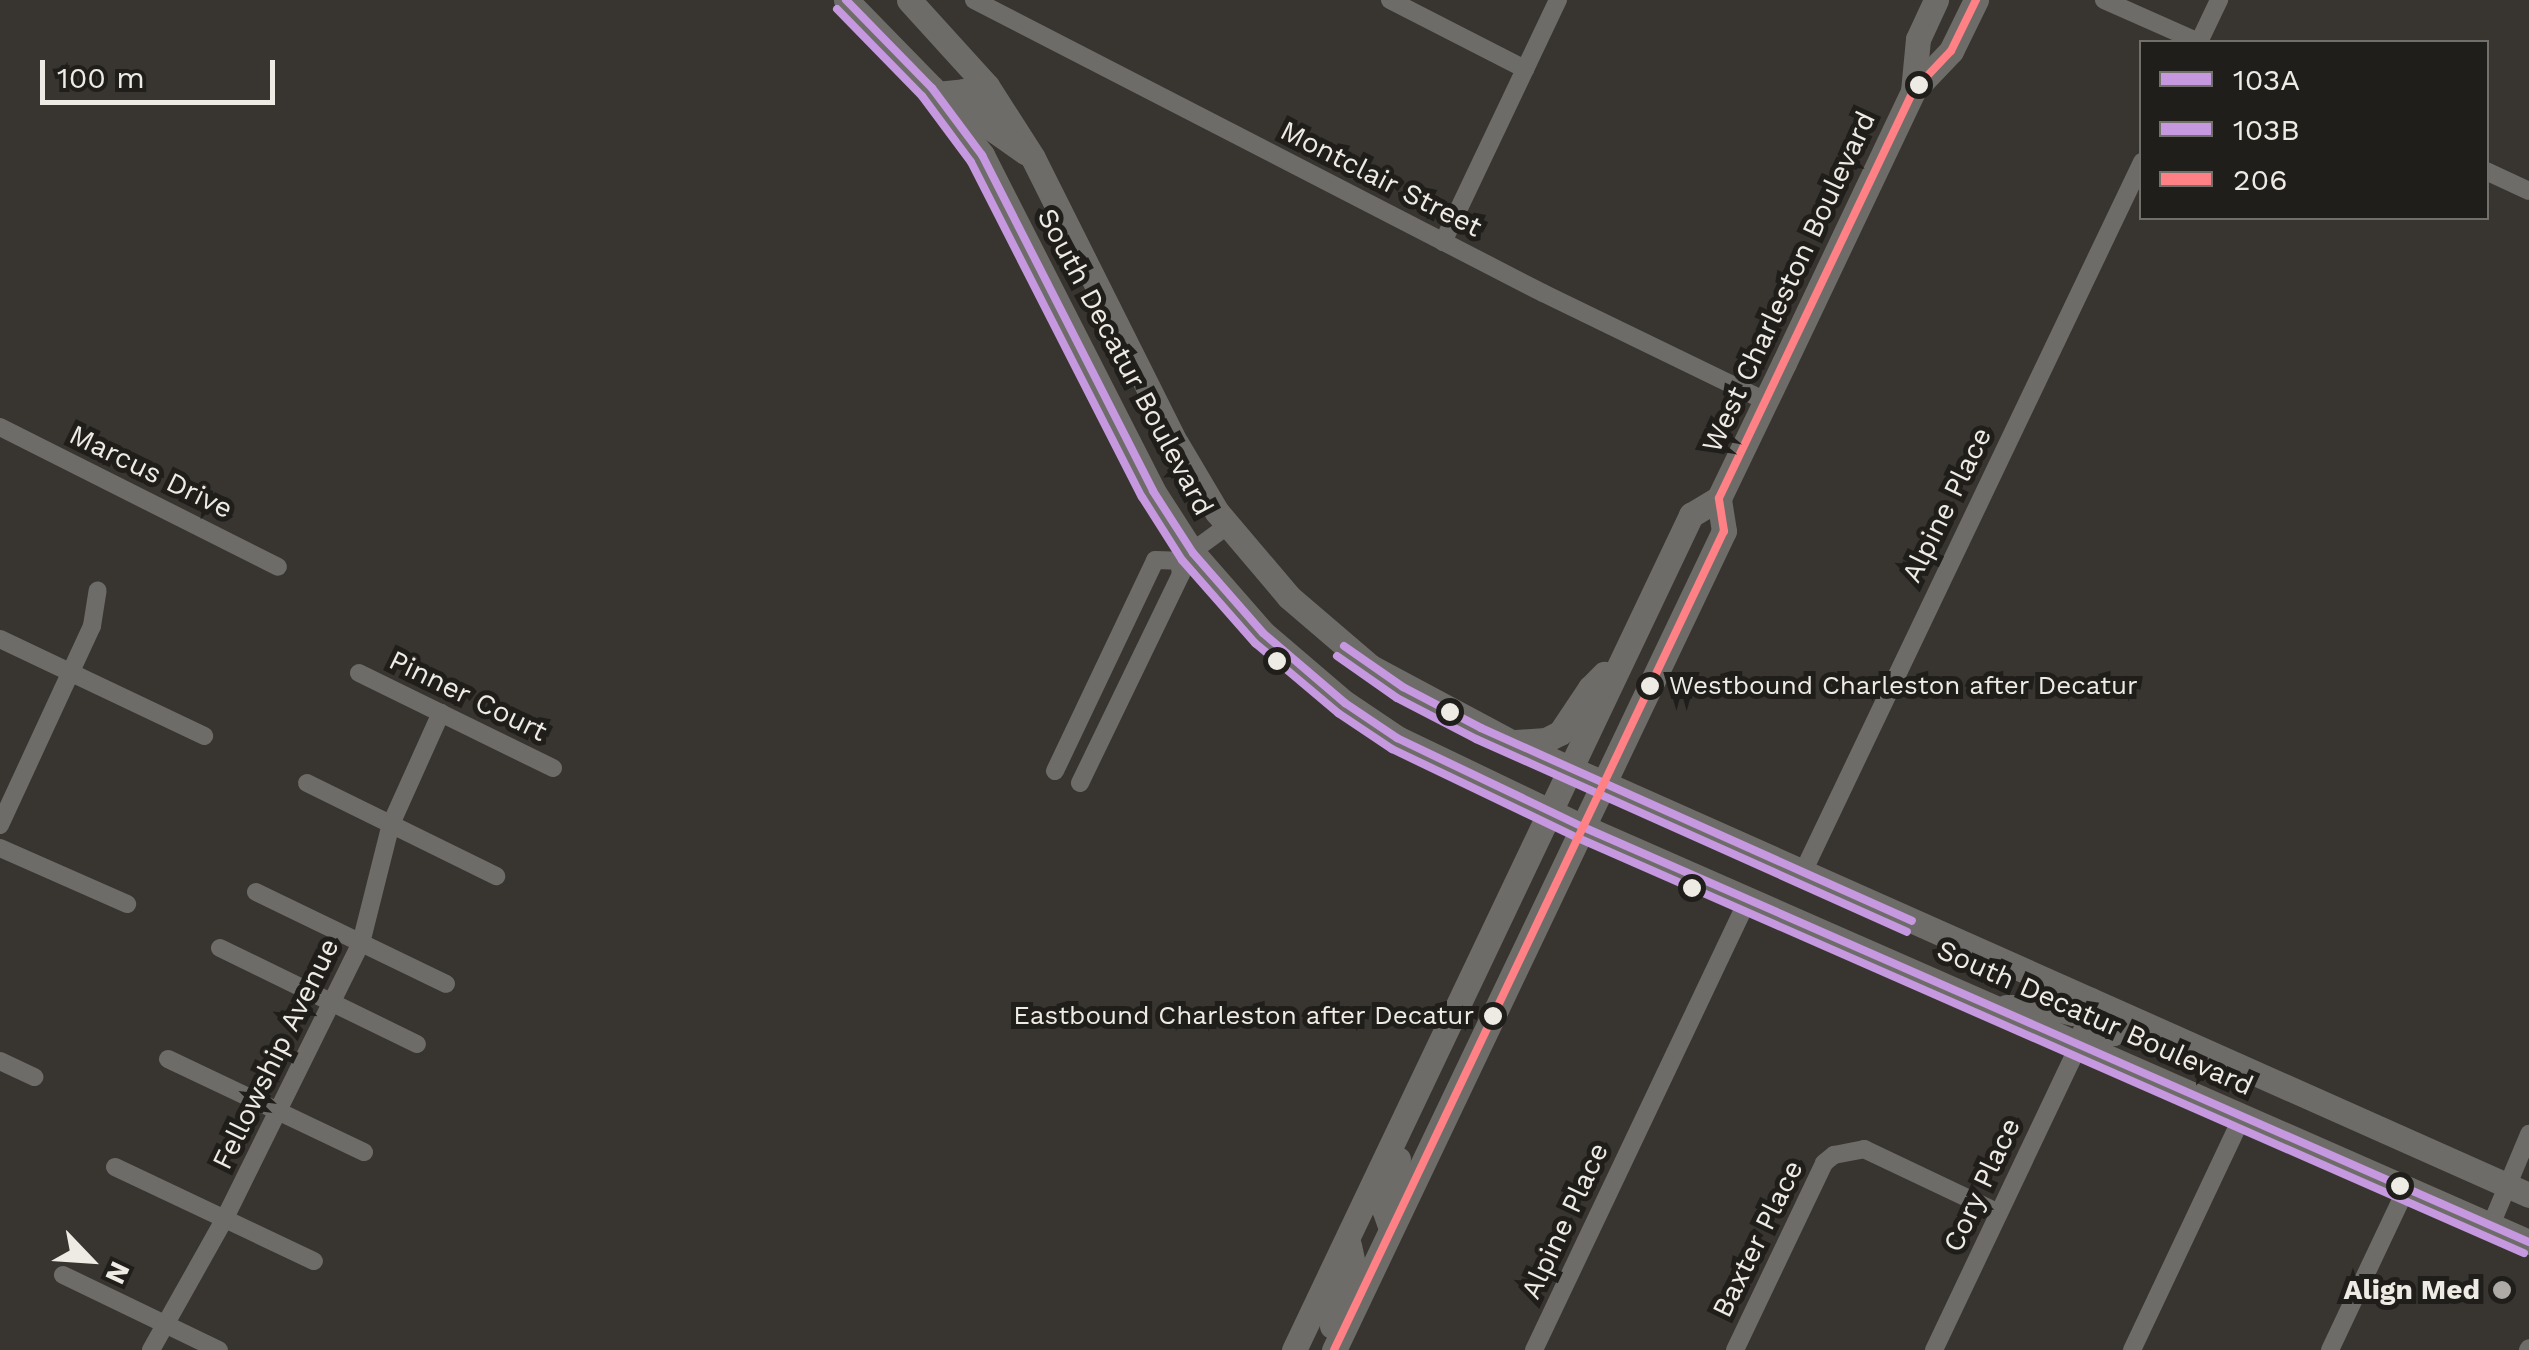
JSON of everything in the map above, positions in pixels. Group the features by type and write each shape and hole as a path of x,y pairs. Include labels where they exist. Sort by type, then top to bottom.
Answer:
{"main road":[{"name":"South Decatur Boulevard","path":"846,0 937,94 1002,192 1186,557 1283,652 1355,710 1398,738 1583,827 2529,1242"},
{"name":"South Decatur Boulevard","path":"909,0 987,86 1033,158 1186,463 1227,526 1268,576 1350,651 1419,696 1512,742 2519,1190"},
{"name":"West Charleston Boulevard","path":"1913,91 1918,39 1936,0"},
{"name":"West Charleston Boulevard","path":"1334,1350 1724,531 1719,498 1765,401 1913,91 1952,52 1976,0"},
{"path":"937,94 964,91 991,128 1033,158"},
{"name":"West Charleston Boulevard","path":"1294,1350 1691,514 1719,498"},
{"path":"1512,742 1546,740 1560,733 1590,688 1622,658"},
{"path":"1997,1008 2047,1007 2073,1012 2091,1000"},
{"path":"2079,1044 2088,1024 2113,1033 2140,1022"},
{"path":"1391,1229 1384,1217 1385,1201 1394,1178 1408,1110"},
{"path":"1325,1350 1353,1264 1352,1249 1346,1242"}],"street":[{"name":"Montclair Street","path":"974,0 1443,242 1765,401"},
{"path":"1390,0 1525,69"},
{"path":"1443,242 1558,0"},
{"path":"2104,0 2194,40"},
{"path":"2200,40 2218,0"},
{"name":"Alpine Place","path":"1802,872 2139,168"},
{"path":"2489,172 2529,191"},
{"name":"Marcus Drive","path":"0,427 278,567"},
{"path":"1055,771 1156,560 1186,557 1227,526"},
{"path":"1080,782 1186,557"},
{"path":"0,825 92,626 98,590"},
{"path":"0,639 204,736"},
{"name":"Pinner Court","path":"359,674 554,768"},
{"name":"Fellowship Avenue","path":"151,1350 224,1220 361,944 392,824 441,713"},
{"path":"307,783 496,876"},
{"path":"0,848 127,904"},
{"path":"256,892 446,984"},
{"name":"Alpine Place","path":"1534,1350 1748,900"},
{"path":"220,948 417,1044"},
{"name":"Cory Place","path":"1934,1350 2079,1044"},
{"path":"168,1059 364,1152"},
{"path":"0,1060 34,1077"},
{"path":"2132,1350 2242,1116"},
{"path":"2491,1225 2519,1190 2529,1134"},
{"name":"Baxter Place","path":"1735,1350 1824,1163 1834,1155 1864,1150 1999,1212"},
{"path":"115,1167 314,1261"},
{"path":"2330,1350 2407,1187"},
{"path":"63,1275 219,1350"}],"transit line":[{"name":"103A","path":"846,0 932,88 982,155 1153,491 1193,553 1263,633 1345,703 1397,738 1583,827 2529,1242"},
{"name":"206","path":"1334,1350 1724,531 1719,498 1913,91 1951,51 1976,0"},
{"name":"103B","path":"837,9 922,96 971,162 1142,497 1182,560 1255,643 1338,713 1392,749 1578,838 2524,1253"},
{"name":"103A","path":"1344,646 1403,687 1481,728 1912,921"},
{"name":"103B","path":"1337,656 1397,698 1476,739 1907,932"}],"place":[{"name":"Westbound Charleston after Decatur","path":"1650,686"},
{"name":"Eastbound Charleston after Decatur","path":"1493,1016"},
{"name":"Align Med","path":"2502,1290"}]}
